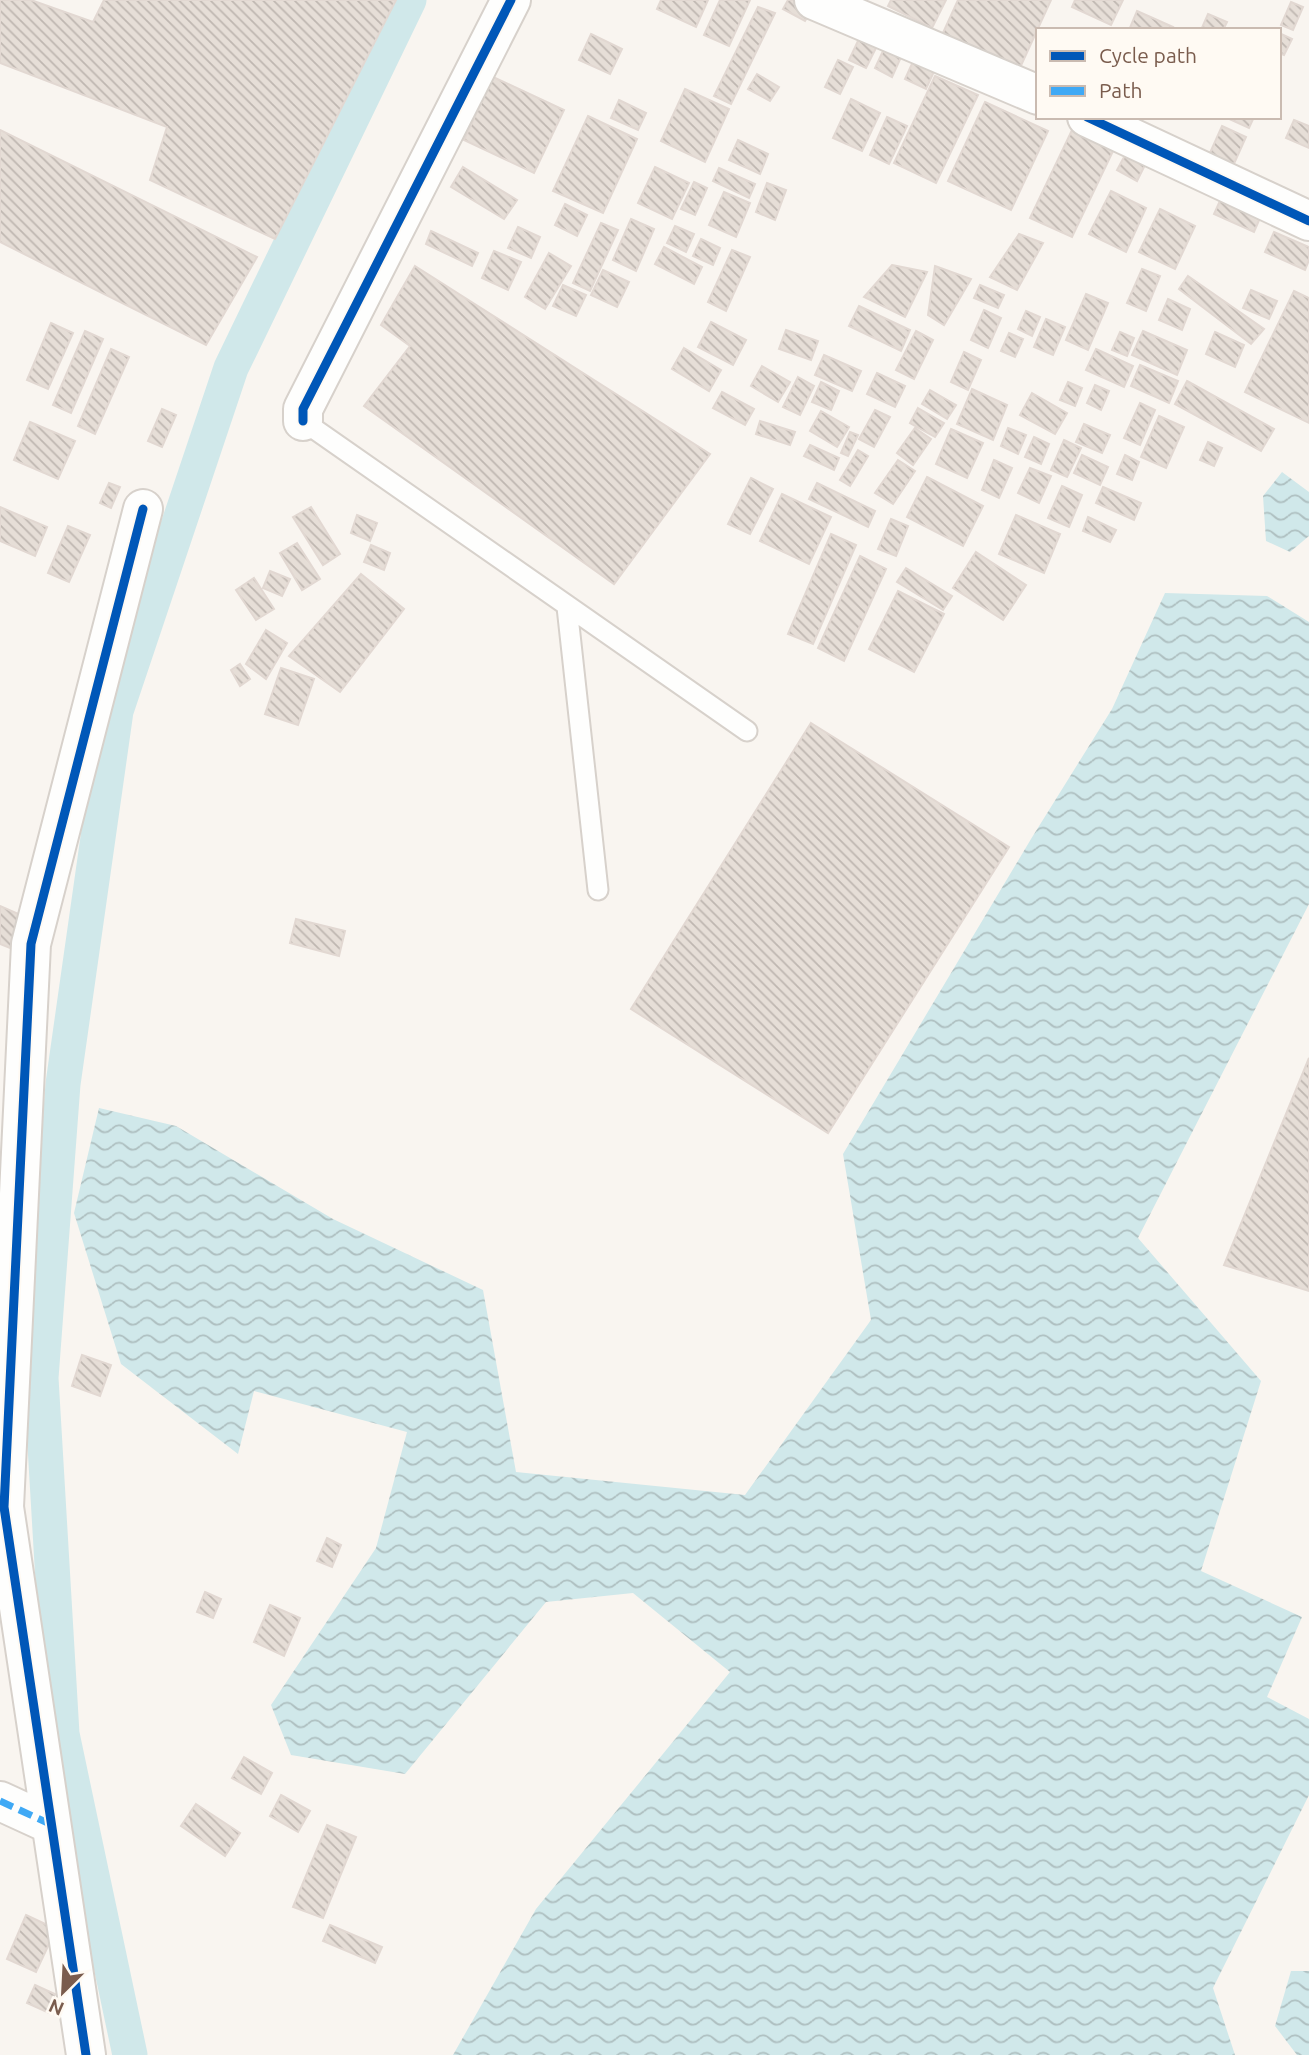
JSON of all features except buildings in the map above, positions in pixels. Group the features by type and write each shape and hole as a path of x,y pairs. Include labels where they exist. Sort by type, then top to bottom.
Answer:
{"street":[{"path":"303,421 303,409 511,0"},
{"path":"814,0 1036,94"},
{"path":"1091,119 1309,221"},
{"path":"86,2055 4,1507 31,944 143,509"},
{"path":"0,1801 50,1824"}],"lane":[{"path":"303,421 747,731"},
{"path":"566,607 598,890"}],"water":[{"path":"1282,472 1309,492 1309,536 1290,552 1266,541 1263,496"},
{"path":"1165,593 1267,596 1309,622 1309,904 1138,1238 1261,1381 1201,1571 1302,1617 1267,1697 1309,1719 1309,1795 1213,1988 1235,2055 453,2055 536,1909 730,1672 633,1593 546,1602 405,1774 291,1755 271,1705 376,1548 407,1432 254,1391 238,1454 121,1364 74,1213 99,1108 176,1126 333,1219 483,1290 516,1472 745,1495 871,1320 843,1154 1112,709"},
{"path":"1291,1971 1309,1971 1309,2055 1297,2055 1275,2026"}],"waterway":[{"path":"130,2055 62,1734 41,1378 63,1084 116,711 231,368 409,0"}],"marked path":[{"path":"0,1801 50,1824"}],"cycle path":[{"path":"303,421 303,409 511,0"},
{"path":"1091,119 1309,221"},
{"path":"86,2055 4,1507 31,944 143,509"}]}
